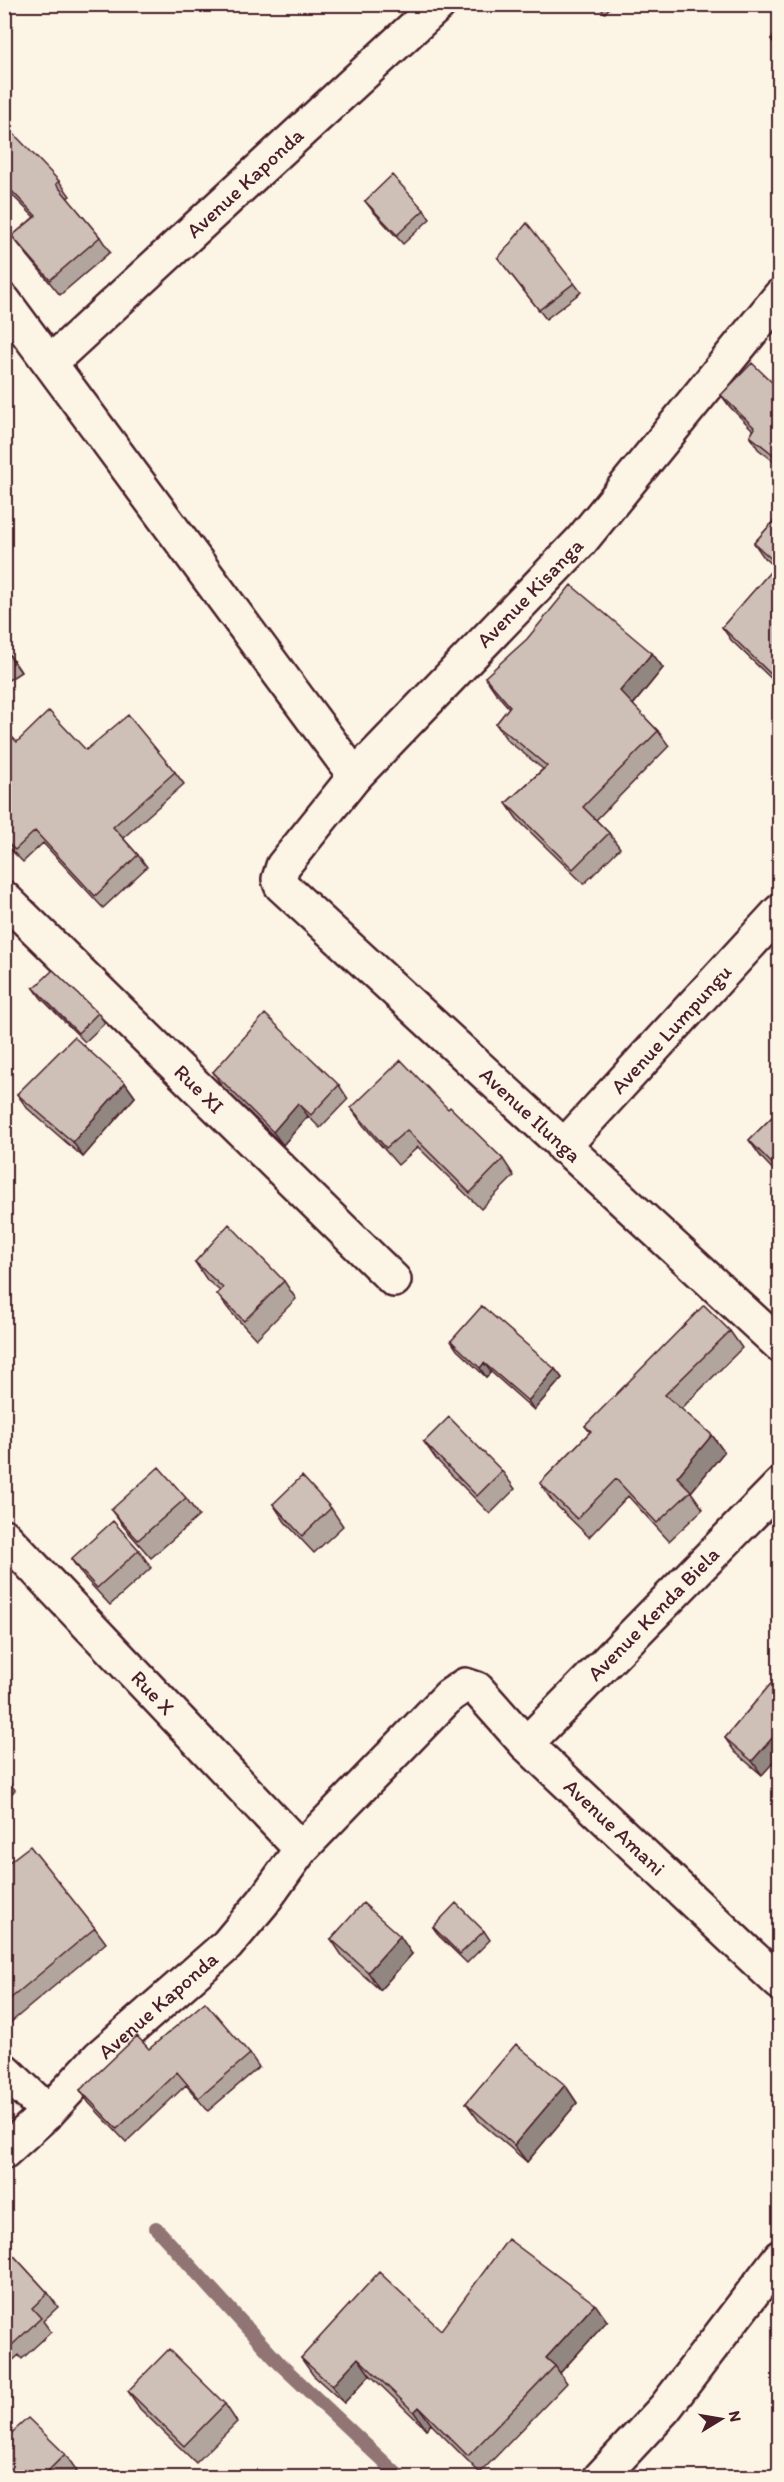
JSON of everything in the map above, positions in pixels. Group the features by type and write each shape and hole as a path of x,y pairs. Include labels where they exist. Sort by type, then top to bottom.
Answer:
{"street":[{"name":"Avenue Kaponda","path":"51,362 439,4"},
{"name":"Avenue Kisanga","path":"281,885 279,879 283,866 355,776 581,541 780,296"},
{"path":"4,301 355,776"},
{"name":"Avenue Ilunga","path":"281,885 780,1346"},
{"name":"Rue XI","path":"4,898 394,1280"},
{"name":"Avenue Lumpungu","path":"563,1147 780,911"},
{"name":"Avenue Kenda Biela","path":"526,1744 780,1485"},
{"name":"Rue X","path":"4,1536 301,1849"},
{"name":"Avenue Amani","path":"449,1696 465,1685 477,1689 526,1744 780,1983"},
{"name":"Avenue Kaponda","path":"4,2152 48,2112 99,2057 227,1945 263,1902 301,1849 449,1696"},
{"path":"4,2070 48,2112"},
{"path":"600,2478 665,2408 780,2257"}],"building":[{"path":"780,28 780,47 771,39"},
{"path":"12,132 59,181 56,184 100,237 50,280 12,236 36,216 4,183 4,140"},
{"path":"392,175 424,210 397,235 365,201"},
{"path":"527,223 574,283 539,310 498,258"},
{"path":"752,363 780,390 780,460 750,436 755,428 721,395"},
{"path":"780,514 780,683 722,627 777,564 754,543"},
{"path":"571,585 652,653 620,691 658,731 583,807 609,833 573,869 506,803 547,766 496,724 510,706 485,677 527,639"},
{"path":"49,711 86,750 128,715 175,772 113,827 138,855 95,896 35,831 15,850 4,840 4,740 10,735 17,742"},
{"path":"53,970 98,1013 78,1033 34,988"},
{"path":"265,1014 339,1085 311,1115 298,1103 273,1132 213,1072"},
{"path":"74,1037 125,1083 73,1142 17,1094"},
{"path":"401,1060 448,1109 450,1107 503,1159 470,1193 407,1130 386,1148 351,1108"},
{"path":"780,1109 780,1172 749,1140"},
{"path":"229,1224 284,1281 244,1321 217,1294 223,1288 195,1262"},
{"path":"704,1305 730,1331 665,1395 712,1435 677,1477 691,1491 657,1523 616,1479 577,1519 540,1483 591,1431 585,1426"},
{"path":"482,1306 555,1369 528,1401 484,1363 480,1368 451,1341"},
{"path":"449,1417 502,1471 477,1496 424,1442"},
{"path":"159,1467 186,1498 138,1540 111,1510"},
{"path":"302,1476 331,1508 302,1536 273,1504"},
{"path":"113,1521 139,1550 97,1588 71,1559"},
{"path":"780,1673 780,1729 752,1761 725,1738"},
{"path":"30,1846 95,1928 4,2004 4,1858 9,1862"},
{"path":"363,1903 400,1936 368,1972 331,1939"},
{"path":"456,1903 484,1931 460,1954 433,1927"},
{"path":"205,2002 250,2054 199,2098 177,2072 117,2129 80,2090 137,2036 149,2049"},
{"path":"516,2044 565,2085 514,2145 466,2103"},
{"path":"508,2239 595,2304 546,2358 555,2366 468,2456 419,2407 414,2412 358,2358 332,2386 301,2358 379,2272 441,2330"},
{"path":"4,2245 48,2293 32,2308 41,2318 12,2345 9,2341 4,2346"},
{"path":"169,2349 225,2404 184,2446 128,2391"},
{"path":"28,2418 65,2454 41,2478 4,2478 4,2440"}],"waterway":[{"path":"156,2228 280,2364 401,2478"}]}
